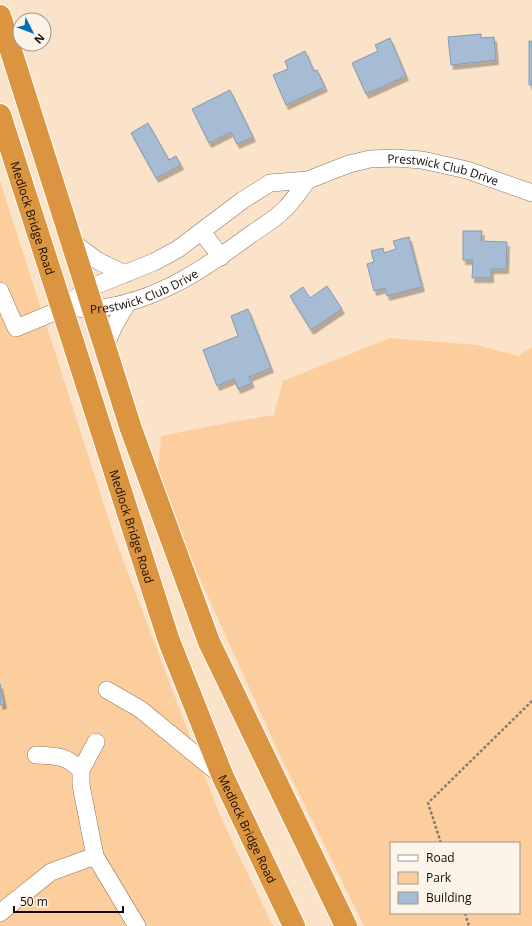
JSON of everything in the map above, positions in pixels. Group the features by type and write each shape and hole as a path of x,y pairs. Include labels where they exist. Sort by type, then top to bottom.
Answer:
{"highway":[{"path":"0,16 131,429 209,642 346,926"},
{"name":"Medlock Bridge Road","path":"0,115 169,641 223,777 294,926"}],"street":[{"name":"Prestwick Club Drive","path":"62,309 90,299 125,274 154,262 178,249 244,200 270,183 308,180 349,164 370,160 396,158 422,160 466,170 532,193"},
{"name":"Prestwick Club Drive","path":"90,299 128,302 160,291 192,275 221,257 285,210 308,180"},
{"path":"202,232 221,257"},
{"name":"Prestwick Club Drive","path":"71,241 98,261 125,274"},
{"path":"0,291 16,328 62,309"},
{"path":"105,347 114,326 128,302"},
{"path":"107,690 140,709 223,777"},
{"path":"96,742 81,770 81,785 95,856 137,926"},
{"path":"36,755 62,757 72,762 81,770"},
{"path":"0,913 51,872 95,856"}],"path":[{"path":"441,842 428,804 532,701"},
{"path":"465,914 469,926"}],"green space":[{"path":"0,181 114,536 221,818 273,926 0,926"},
{"path":"390,338 477,345 519,356 532,347 532,926 364,926 276,747 184,544 158,469 161,436 274,415 283,381"}],"building":[{"path":"481,34 481,38 494,37 496,60 451,65 448,37"},
{"path":"390,38 406,76 366,94 352,63 378,51 375,45"},
{"path":"529,41 532,41 532,85 529,85"},
{"path":"305,51 314,71 317,70 325,87 286,105 273,75 288,69 285,61"},
{"path":"230,90 253,137 237,144 231,132 209,143 192,109"},
{"path":"148,123 169,160 176,156 181,165 156,178 131,133"},
{"path":"463,231 482,231 481,241 507,242 506,269 491,269 491,278 472,278 473,260 463,260"},
{"path":"409,237 422,287 387,296 385,288 374,291 367,264 374,262 371,251 383,248 384,253 396,249 393,241"},
{"path":"327,286 342,309 311,330 290,296 303,287 310,298"},
{"path":"248,309 271,368 249,377 252,383 238,389 234,379 217,386 203,350 238,336 231,316"},
{"path":"0,684 4,704 0,705"}]}
